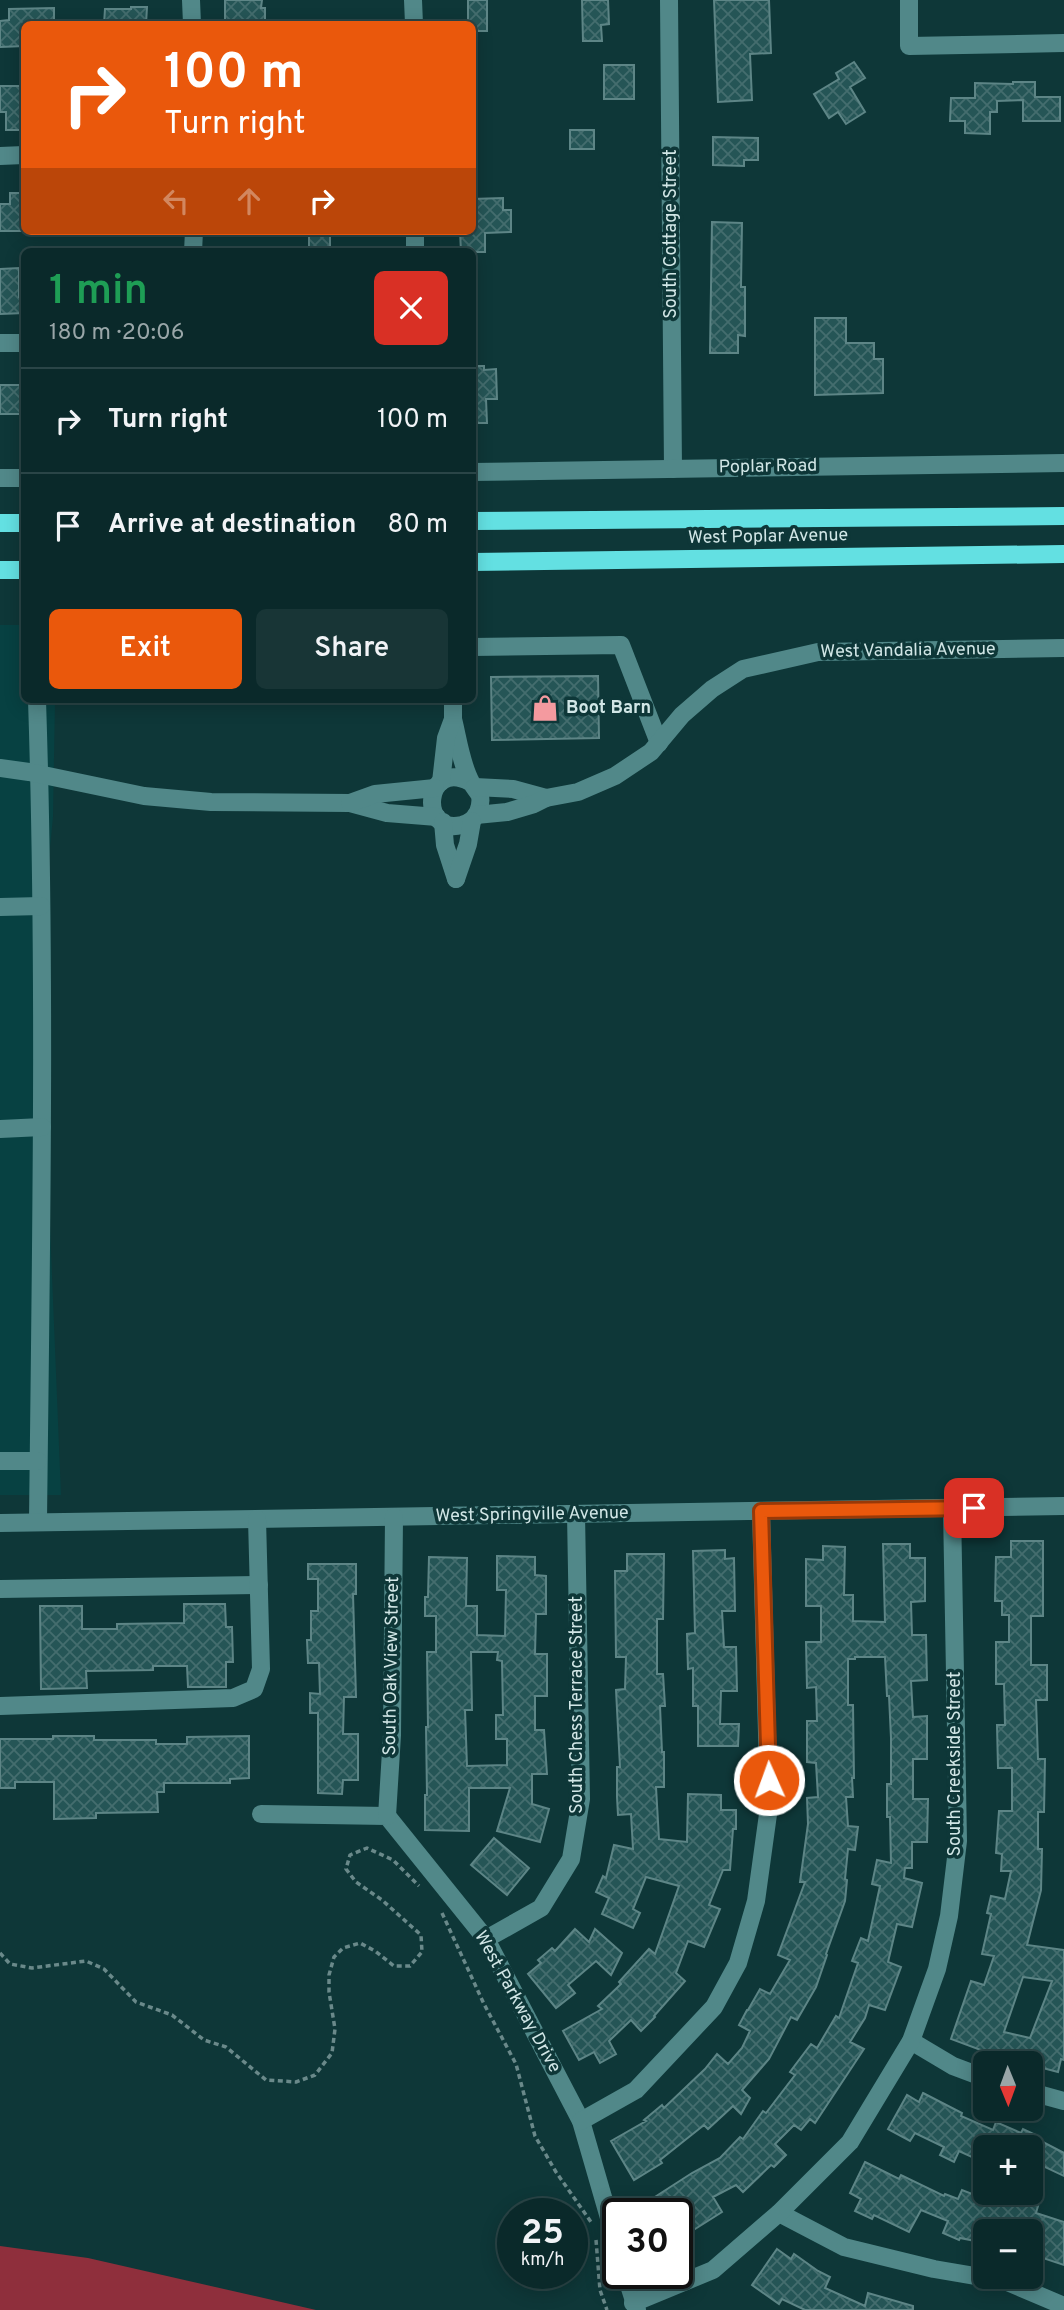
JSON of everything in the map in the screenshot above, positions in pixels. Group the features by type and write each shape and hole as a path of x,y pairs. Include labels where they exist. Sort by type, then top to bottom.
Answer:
{"main road":[{"name":"West Poplar Avenue","path":"476,521 1064,516"},
{"path":"0,523 21,523"},
{"name":"West Poplar Avenue","path":"476,562 1064,554"},
{"path":"0,570 21,570"}],"street":[{"path":"191,0 192,21"},
{"path":"413,0 414,21"},
{"name":"South Cottage Street","path":"669,0 673,469"},
{"path":"909,0 909,46 1064,43"},
{"path":"0,156 21,155"},
{"path":"0,343 21,343"},
{"name":"Poplar Road","path":"476,472 1064,463"},
{"path":"0,478 21,478"},
{"path":"476,647 621,645 659,743"},
{"name":"West Vandalia Avenue","path":"474,818 507,812 546,798 578,792 615,776 651,752 682,715 712,689 743,670 818,652 1064,648"},
{"path":"37,703 42,1127 38,1522"},
{"path":"453,703 453,719 472,785"},
{"path":"350,803 374,794 438,785 456,777 472,785 480,794 481,802 456,879 440,820 431,803 438,785 446,738 453,719"},
{"path":"0,768 144,796 211,802 350,803 387,813 440,820 458,826 474,818"},
{"name":"West Vandalia Avenue","path":"472,785 513,789 546,798"},
{"path":"0,907 41,906"},
{"path":"0,1129 42,1127"},
{"path":"0,1461 38,1461"},
{"name":"West Springville Avenue","path":"0,1523 1064,1506"},
{"name":"South Creekside Street","path":"635,2306 713,2270 779,2213 850,2143 911,2042 937,1969 949,1916 958,1841 951,1508"},
{"path":"581,2121 636,2090 713,2007 738,1963 756,1901 769,1807 761,1511"},
{"name":"South Chess Terrace Street","path":"486,1939 541,1908 571,1859 581,1799 576,1514"},
{"name":"South Oak View Street","path":"387,1816 392,1735 394,1517"},
{"path":"0,1706 233,1698 254,1689 261,1669 257,1519"},
{"path":"0,1589 259,1585"},
{"path":"261,1814 387,1816"},
{"name":"West Parkway Drive","path":"387,1816 486,1939 581,2121 603,2198"},
{"path":"911,2042 953,2066 973,2074"},
{"path":"1043,2095 1064,2101"},
{"path":"779,2213 844,2247 934,2269 1005,2281 1064,2306"},
{"path":"630,2289 635,2306"}],"path":[{"path":"0,1953 10,1964 32,1968 86,1961 104,1969 136,2002 172,2015 204,2040 226,2047 266,2080 296,2082 315,2075 332,2053 335,2028 328,1992 334,1956 344,1948 360,1943 394,1966 410,1966 422,1952 421,1935 382,1900 356,1882 346,1869 350,1855 367,1848 393,1860 420,1886"},
{"path":"437,1904 484,2004 516,2064 536,2136 555,2172 592,2223"},
{"path":"595,2236 600,2290 607,2310"}],"shaded area":[{"path":"0,625 21,625 21,703 55,703 53,817 39,958 61,1495 0,1495"},
{"path":"0,2246 88,2258 316,2310 0,2310"}],"building":[{"path":"225,0 262,0 261,8 265,8 265,21 225,21"},
{"path":"468,0 487,0 487,31 476,31 476,21 468,21"},
{"path":"582,0 608,0 609,24 601,25 602,41 583,41"},
{"path":"714,0 769,0 771,53 750,54 752,100 718,102"},
{"path":"147,7 146,21 104,21 105,9"},
{"path":"54,8 54,21 21,21 21,46 0,47 0,21 9,20 9,9"},
{"path":"854,62 865,78 850,87 865,112 846,124 838,112 829,118 814,94 839,79 836,73"},
{"path":"604,65 634,65 634,99 604,99"},
{"path":"1035,82 1035,97 1060,97 1060,121 1023,121 1023,100 997,101 997,112 990,112 990,134 965,133 965,121 950,121 951,98 975,98 975,83"},
{"path":"0,86 21,86 21,130 6,130 6,112 0,112"},
{"path":"570,130 594,130 594,149 570,149"},
{"path":"713,137 758,138 758,160 744,160 744,166 713,165"},
{"path":"10,193 21,193 21,231 0,231 0,204 10,204"},
{"path":"503,198 503,210 511,210 511,232 485,233 485,252 476,252 476,248 461,248 460,235 476,235 476,199"},
{"path":"712,222 742,223 741,287 745,287 745,336 738,335 738,353 710,353"},
{"path":"309,235 330,235 330,248 309,248"},
{"path":"19,268 21,313 0,314 0,269"},
{"path":"815,318 846,318 846,343 874,343 874,359 883,359 883,393 815,395"},
{"path":"476,366 484,366 484,370 496,369 497,399 486,399 487,423 476,423"},
{"path":"0,385 21,385 21,414 0,414"},
{"name":"Boot Barn","path":"598,676 599,738 492,740 491,677"},
{"path":"1011,1541 1043,1541 1043,1616 1031,1616 1031,1665 1047,1665 1047,1700 1036,1700 1038,1759 1045,1759 1044,1812 1038,1812 1038,1849 1042,1849 1041,1890 1027,1945 1064,1950 1064,2060 1061,2059 1058,2072 1043,2068 1043,2051 983,2051 951,2039 971,1981 984,1985 994,1956 982,1954 991,1914 987,1913 991,1896 1005,1899 1011,1871 1001,1871 1002,1854 996,1853 999,1811 1012,1811 1012,1768 998,1768 997,1725 1005,1725 1004,1684 996,1684 996,1642 1009,1642 1009,1615 1002,1615 1002,1601 995,1601 996,1557 1011,1557","holes":["1023,1977 1052,1981 1030,2038 1004,2032"]},
{"path":"883,1544 910,1544 910,1558 925,1558 925,1601 911,1602 912,1635 926,1635 927,1680 911,1681 913,1717 927,1716 927,1759 913,1759 913,1799 928,1799 927,1842 912,1842 912,1868 905,1868 904,1878 922,1883 912,1927 897,1924 888,1962 901,1967 885,2010 869,2005 865,2018 850,2042 864,2049 815,2123 810,2119 801,2130 794,2125 775,2144 786,2155 774,2167 771,2165 743,2192 736,2185 713,2197 722,2212 693,2230 693,2198 653,2198 720,2158 740,2137 743,2139 763,2111 766,2113 795,2075 790,2072 811,2044 817,2048 836,2016 839,2018 858,1963 852,1961 861,1938 868,1941 880,1886 872,1884 877,1860 891,1863 887,1784 891,1784 891,1738 885,1657 848,1659 848,1705 853,1705 854,1778 853,1797 846,1797 848,1826 858,1827 855,1850 848,1849 845,1901 816,1987 797,2020 791,2017 769,2059 742,2090 750,2098 741,2114 733,2106 708,2129 704,2125 660,2160 662,2163 634,2180 611,2141 646,2121 644,2120 662,2105 664,2108 717,2054 728,2064 742,2048 750,2031 739,2025 747,2010 760,1989 770,1994 790,1960 778,1955 805,1882 800,1882 808,1824 807,1798 818,1797 816,1763 807,1762 807,1721 817,1721 816,1687 807,1688 806,1642 821,1642 821,1606 806,1606 806,1559 823,1560 823,1546 845,1547 844,1595 853,1595 853,1621 885,1622"},
{"path":"725,1550 725,1559 734,1558 735,1611 722,1611 724,1647 736,1647 737,1691 721,1691 720,1724 739,1724 738,1746 698,1746 698,1706 693,1706 693,1668 688,1669 687,1634 695,1633 693,1551"},
{"path":"627,1554 664,1554 663,1619 657,1619 657,1674 663,1674 665,1706 660,1706 664,1787 656,1787 659,1839 687,1842 688,1794 721,1795 721,1810 736,1810 736,1829 733,1829 730,1870 723,1870 709,1905 720,1909 704,1947 688,1941 676,1973 685,1981 641,2031 631,2020 609,2041 616,2054 600,2063 594,2052 579,2060 563,2031 602,2009 598,2006 621,1984 619,1982 649,1949 655,1954 679,1886 646,1877 633,1909 640,1913 633,1928 602,1914 609,1898 596,1892 603,1876 606,1878 614,1845 633,1849 631,1814 618,1815 617,1797 617,1767 620,1767 616,1690 625,1689 626,1657 616,1657 615,1571 627,1571"},
{"path":"497,1556 535,1557 535,1575 546,1576 546,1614 536,1614 535,1654 547,1654 547,1696 535,1696 535,1730 544,1730 547,1774 532,1774 532,1804 549,1809 540,1842 497,1831 510,1788 469,1788 469,1831 425,1830 427,1652 436,1652 436,1616 425,1616 429,1557 467,1558 466,1606 477,1606 477,1635 505,1636 506,1590 497,1590","holes":["471,1652 498,1652 497,1660 502,1661 503,1715 496,1715 496,1739 507,1739 507,1765 467,1766 465,1710 472,1710"]},
{"path":"308,1564 356,1564 356,1594 353,1594 356,1697 344,1697 343,1734 358,1734 358,1780 343,1780 342,1794 318,1793 318,1713 310,1713 310,1693 320,1694 319,1663 308,1663 307,1640 311,1640 311,1611 318,1611 318,1579 308,1579"},
{"path":"184,1604 225,1604 226,1627 232,1627 233,1662 226,1662 226,1687 188,1687 187,1666 153,1666 153,1670 86,1671 87,1688 41,1689 40,1606 82,1606 82,1629 117,1629 117,1624 184,1623"},
{"path":"53,1736 94,1736 94,1740 156,1740 156,1744 187,1744 187,1737 249,1736 249,1778 230,1779 230,1783 164,1783 164,1792 157,1792 158,1812 96,1813 96,1818 54,1819 54,1782 15,1782 15,1788 0,1788 0,1739 53,1739"},
{"path":"494,1838 529,1868 507,1895 471,1865"},
{"path":"575,1929 589,1942 595,1929 622,1953 611,1975 596,1961 568,1985 575,1993 556,2008 528,1974 541,1963 538,1960 552,1948 555,1951"},
{"path":"923,2093 962,2113 961,2116 993,2130 996,2122 1021,2133 1023,2129 1036,2135 973,2135 973,2157 959,2151 954,2162 940,2155 944,2147 915,2133 910,2141 888,2129 907,2095 919,2102"},
{"path":"1043,2142 1064,2153 1064,2176 1043,2166"},
{"path":"865,2162 899,2179 901,2175 944,2196 945,2194 958,2199 962,2190 973,2194 973,2205 1038,2206 1036,2213 1064,2222 1064,2265 1043,2258 1043,2219 973,2219 973,2241 959,2240 943,2233 948,2221 921,2210 909,2232 874,2215 872,2219 855,2211 861,2199 850,2193"},
{"path":"777,2249 791,2259 794,2254 830,2277 825,2288 865,2306 868,2293 913,2306 913,2310 805,2310 782,2299 779,2304 752,2285"}],"place":[{"name":"Boot Barn","path":"545,708"}],"route":[{"path":"769,1780 761,1511 974,1508"}]}
